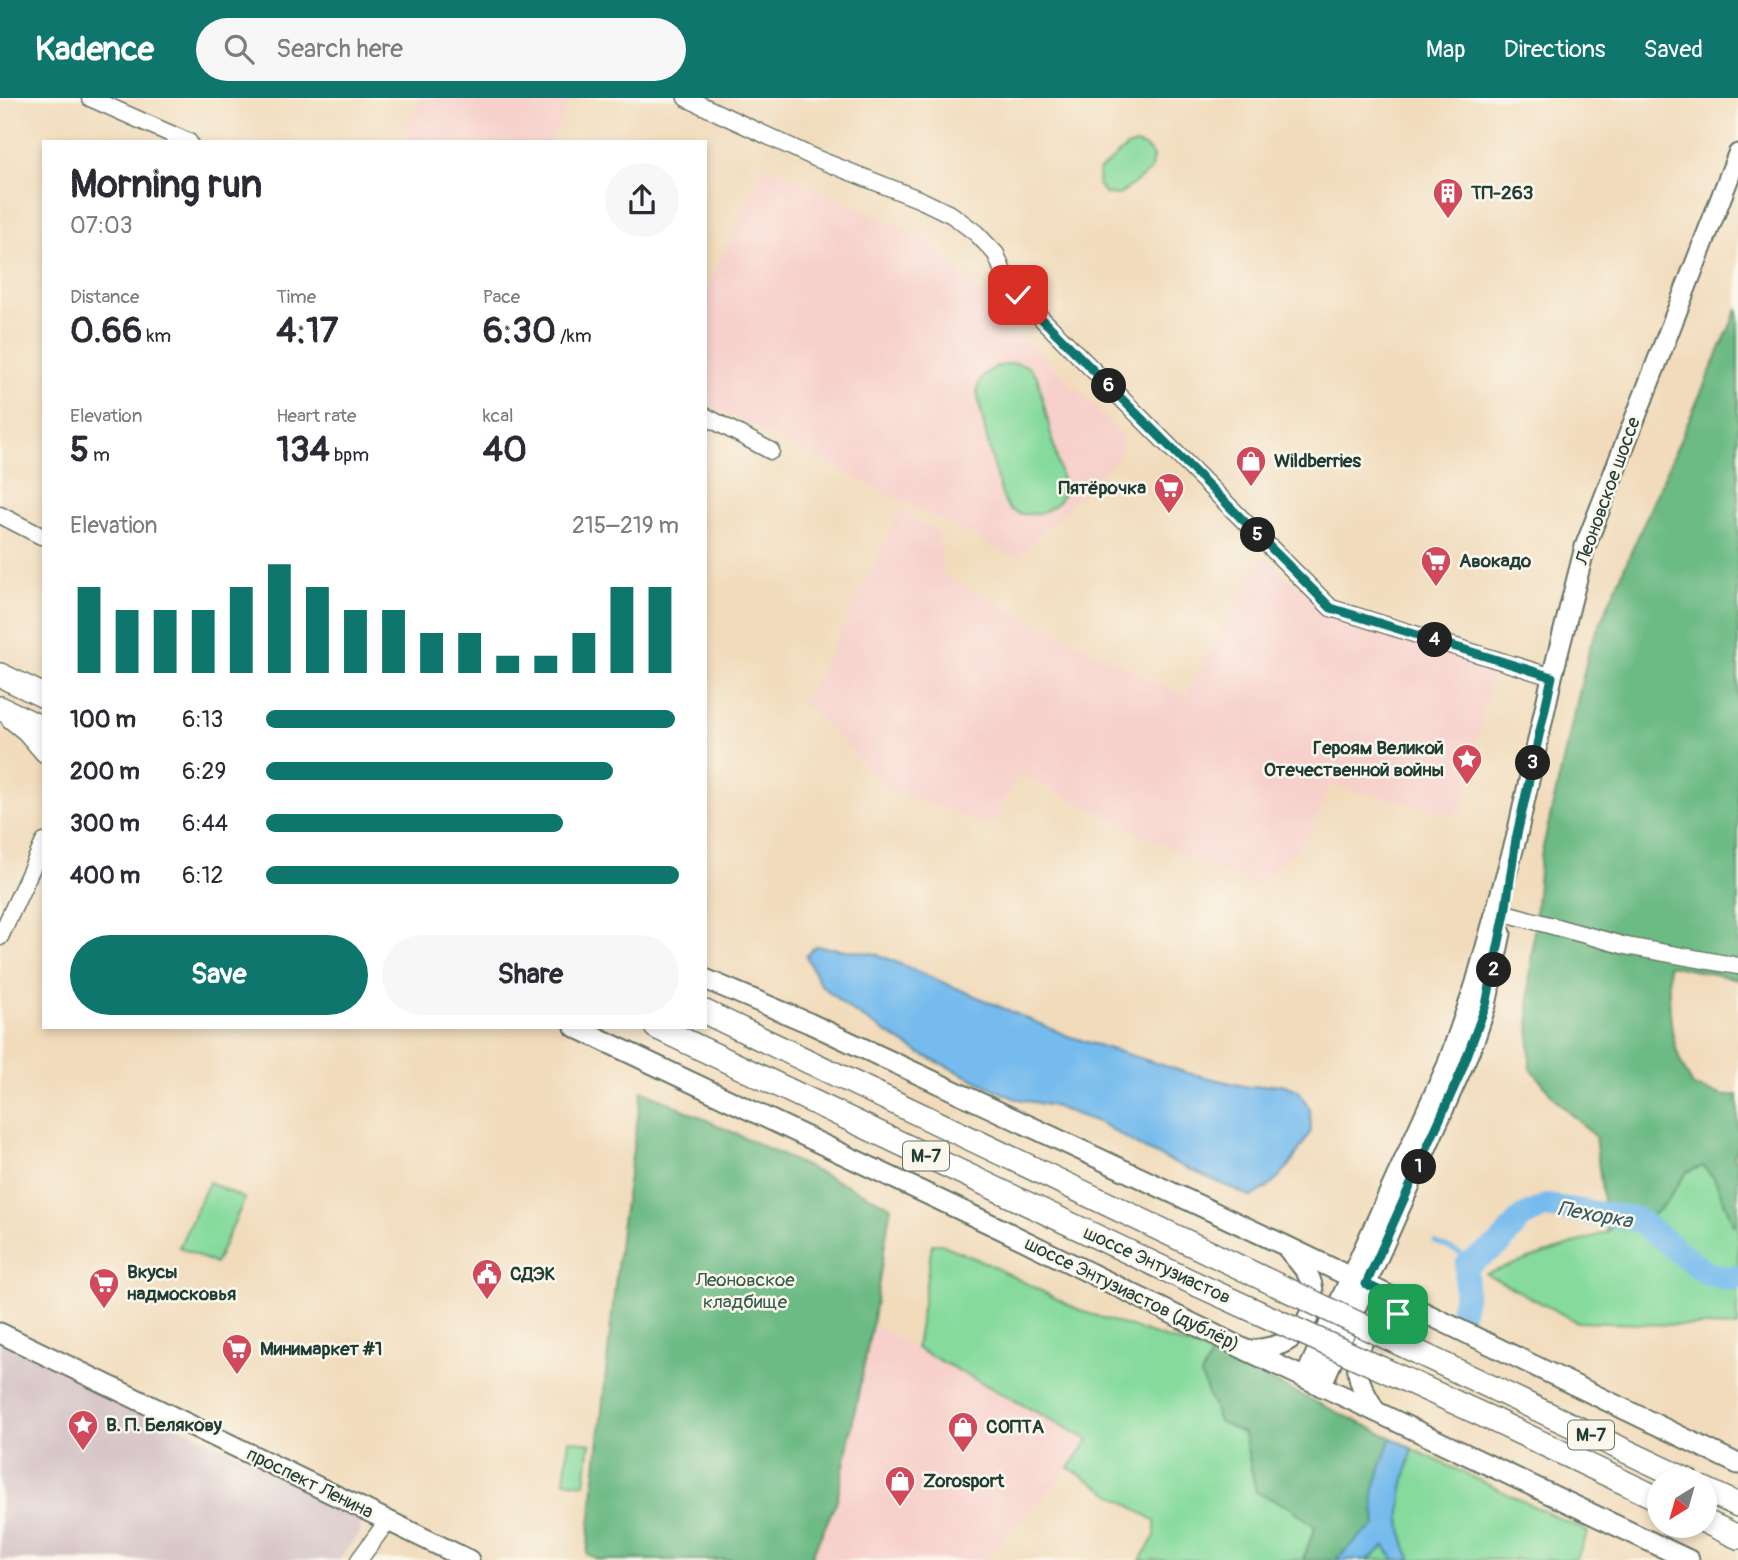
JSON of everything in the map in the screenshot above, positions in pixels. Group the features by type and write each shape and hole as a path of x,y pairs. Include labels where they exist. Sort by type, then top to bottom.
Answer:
{"highway":[{"path":"0,675 42,695"},
{"path":"0,710 42,728"},
{"name":"шоссе Энтузиастов","path":"707,1013 1662,1468"},
{"name":"шоссе Энтузиастов","path":"660,1029 1196,1284 1647,1493"},
{"path":"1717,1495 1738,1505"},
{"path":"1717,1527 1738,1537"}],"main road":[{"name":"Леоновское шоссе","path":"1359,1281 1447,1066 1475,986 1516,839 1552,677 1585,547 1738,154"},
{"name":"Леоновское шоссе","path":"1313,1382 1475,1038 1486,1005 1505,913 1516,839"},
{"path":"707,980 809,1023 1284,1245 1738,1464"},
{"name":"шоссе Энтузиастов (дублёр)","path":"579,1029 1689,1560"},
{"path":"1248,1351 1273,1347 1289,1340 1303,1327 1311,1311 1313,1293 1308,1275 1284,1245"},
{"path":"1375,1411 1363,1389 1358,1371 1363,1343 1381,1322 1398,1314 1429,1314"},
{"name":"проспект Ленина","path":"0,1333 469,1560"}],"street":[{"path":"90,98 184,140"},
{"path":"686,98 815,158 952,215 976,233 996,254 1005,277 1018,295 1331,608 1552,677"},
{"path":"707,417 771,451"},
{"path":"0,515 41,536"},
{"path":"0,710 42,752"},
{"path":"0,937 42,846"},
{"path":"1505,913 1626,946 1738,966"},
{"path":"359,1560 388,1520"}],"shaded area":[{"path":"420,98 572,98 551,140 401,140"},
{"path":"765,165 928,241 1123,436 1120,455 1016,558 707,404 707,289"},
{"path":"901,510 938,532 944,576 1185,696 1262,555 1331,614 1494,665 1460,816 1330,785 1306,840 1255,888 1018,774 993,827 888,789 804,703"},
{"name":"СОПТА","path":"872,1325 1090,1440 1069,1468 985,1560 810,1560 837,1500"},
{"path":"0,1340 356,1511 361,1521 359,1533 339,1560 0,1560"}],"green space":[{"path":"1136,144 1146,147 1153,156 1151,170 1119,195 1105,194 1098,184 1099,171 1127,147"},
{"path":"1738,308 1738,979 1668,965 1674,1043 1685,1072 1694,1087 1725,1096 1738,1095 1738,1148 1734,1156 1738,1163 1738,1221 1734,1225 1714,1178 1703,1166 1687,1172 1667,1201 1651,1217 1627,1212 1607,1232 1595,1136 1555,1099 1530,1067 1529,988 1540,860 1590,646"},
{"path":"1016,363 1028,366 1037,376 1064,488 1059,501 1053,507 1039,513 1015,512 1004,500 977,390 986,373 1002,365"},
{"name":"Леоновское кладбище","path":"642,1090 891,1206 872,1325 837,1500 810,1560 599,1560 587,1554 621,1229"},
{"path":"1703,1166 1714,1178 1734,1224 1738,1221 1738,1327 1577,1322 1486,1274 1607,1232 1627,1212 1667,1201 1687,1172"},
{"path":"209,1182 245,1199 215,1264 179,1247"},
{"path":"932,1244 941,1244 986,1263 1081,1311 1212,1353 1201,1376 1219,1421 1244,1434 1256,1492 1290,1507 1315,1526 1303,1560 1140,1560 1155,1536 1155,1521 1069,1468 1089,1440 916,1348"},
{"path":"1212,1353 1392,1438 1373,1493 1376,1526 1363,1534 1336,1560 1303,1560 1315,1526 1290,1507 1256,1492 1244,1434 1219,1421 1201,1376"},
{"path":"569,1440 590,1443 585,1484 564,1481"},
{"path":"1413,1449 1588,1532 1576,1560 1411,1560 1402,1533 1401,1504"},
{"path":"1385,1546 1395,1560 1368,1560 1369,1559"}],"water":[{"path":"815,946 877,954 1068,1036 1188,1073 1248,1087 1282,1084 1298,1090 1310,1109 1311,1131 1290,1165 1271,1185 1251,1197 1146,1150 1100,1123 1053,1106 1013,1098 919,1053 849,1009 820,984 806,956"},
{"path":"1392,1438 1413,1449 1401,1504 1402,1533 1411,1560 1395,1560 1385,1546 1368,1560 1336,1560 1363,1534 1376,1526 1373,1493"}],"waterway":[{"name":"Пехорка","path":"1460,1317 1465,1299 1467,1265 1500,1244 1521,1218 1546,1206 1637,1219 1706,1273 1729,1279 1738,1277"},
{"path":"1435,1242 1474,1259"}],"place":[{"name":"ТП-263","path":"1448,220"},
{"name":"Wildberries","path":"1251,488"},
{"name":"Пятёрочка","path":"1169,515"},
{"name":"Авокадо","path":"1436,588"},
{"name":"Героям Великой Отечественной войны","path":"1467,786"},
{"name":"СДЭК","path":"487,1301"},
{"name":"Вкусы надмосковья","path":"104,1310"},
{"name":"Минимаркет #1","path":"237,1376"},
{"name":"В. П. Белякову","path":"83,1452"},
{"name":"СОПТА","path":"963,1454"},
{"name":"Zorosport","path":"900,1508"}],"route":[{"path":"1018,295 1331,608 1552,677 1516,839 1505,913 1486,1005 1461,1072 1366,1284 1420,1310 1398,1314"}]}
